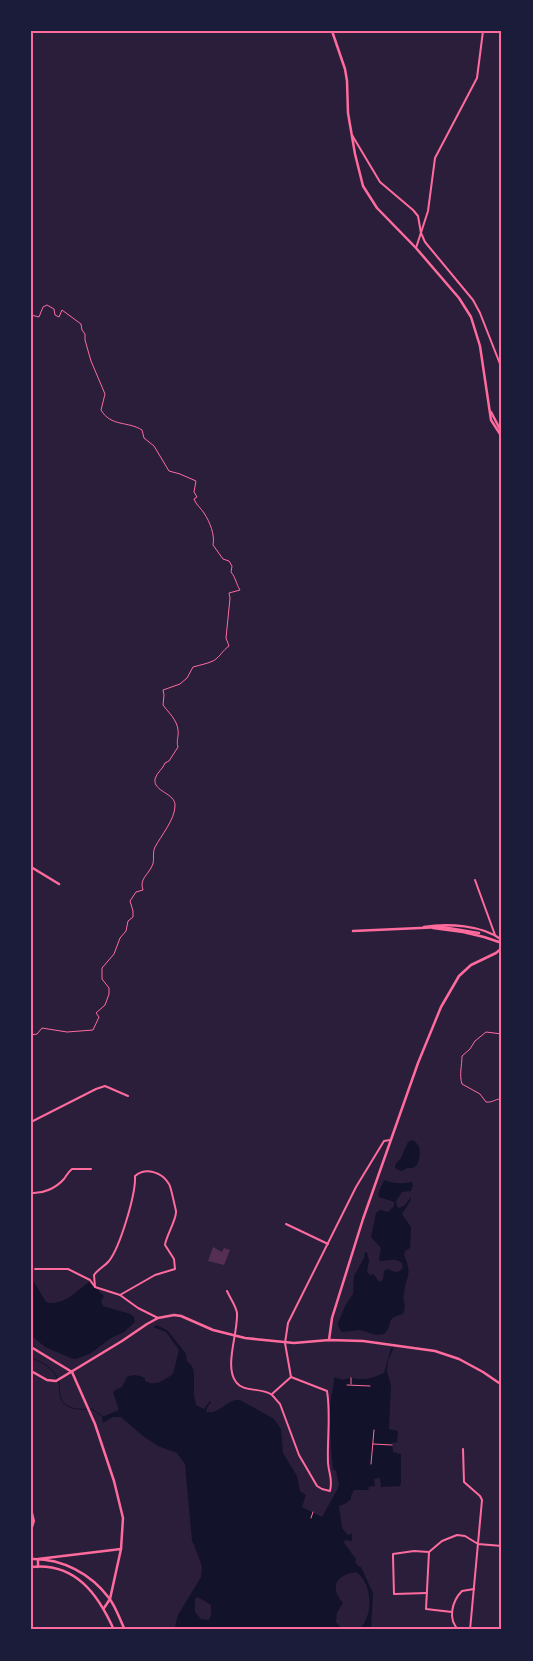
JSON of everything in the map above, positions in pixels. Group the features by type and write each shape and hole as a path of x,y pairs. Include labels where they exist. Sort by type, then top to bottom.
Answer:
{"street":[{"path":"332,31 348,81 348,113 363,186 369,197 392,225 416,248 459,298 471,317 480,346 491,420 502,437"},
{"path":"416,248 428,210 435,158 476,78 483,31"},
{"path":"352,134 380,182 418,216 425,242 473,300 502,369"},
{"path":"490,407 493,418 502,433"},
{"path":"31,867 59,884"},
{"path":"475,880 495,935"},
{"path":"424,927 446,924 461,926 495,935 502,941"},
{"path":"424,927 463,932 502,941"},
{"path":"353,931 442,927 479,933"},
{"path":"329,1340 332,1318 358,1237 418,1063 442,1007 459,976 471,965 502,948"},
{"path":"31,1122 105,1086 128,1096"},
{"path":"272,1395 291,1377 285,1343 288,1323 356,1188 384,1141 392,1139"},
{"path":"31,1193 40,1194 49,1189 63,1180 72,1169 91,1169"},
{"path":"95,1287 94,1274 109,1261 124,1226 135,1191 135,1176 142,1171 156,1173 161,1175 170,1186 176,1212 165,1245 174,1259 175,1270 155,1275 120,1295"},
{"path":"286,1224 328,1244"},
{"path":"35,1269 68,1269 90,1280 95,1287 120,1295 143,1312 158,1318"},
{"path":"227,1292 236,1309 236,1336 230,1363 234,1378 238,1384 245,1388 272,1395 280,1404 300,1455 317,1486 322,1490 330,1491 332,1479 328,1464 329,1407 327,1391 291,1377"},
{"path":"31,1371 47,1380 58,1380 158,1318 174,1315 181,1316 213,1330 236,1336 285,1343 329,1340 387,1344 435,1351 459,1359 502,1385"},
{"path":"31,1347 72,1372 89,1409 114,1481 123,1518 121,1549 110,1599 104,1608"},
{"path":"463,1449 464,1482 482,1500 470,1630"},
{"path":"31,1508 34,1521 31,1531"},
{"path":"427,1594 394,1594 393,1554 414,1551 429,1552 442,1541 458,1535 465,1536 478,1544 502,1546"},
{"path":"31,1559 121,1549"},
{"path":"429,1552 426,1609 452,1612"},
{"path":"38,1559 38,1567"},
{"path":"38,1559 67,1565 91,1579 110,1599 125,1630"},
{"path":"31,1567 65,1571 85,1584 104,1608 114,1630"},
{"path":"459,1630 453,1622 452,1612 455,1600 459,1594 466,1590 474,1589"}],"path":[{"path":"31,315 40,317 43,307 47,305 54,309 55,315 59,317 62,310 81,324 82,330 86,334 85,340 91,361 105,394 101,410 111,421 142,430 144,438 154,446 170,471 196,482 194,492 197,497 194,499 196,504 210,523 214,539 213,545 223,559 229,561 232,566 231,572 240,590 229,593 226,638 229,646 215,660 193,667 187,678 180,684 163,690 163,705 174,718 178,729 178,747 169,761 165,763 155,782 164,793 174,800 175,806 166,829 153,852 153,866 142,881 143,890 136,892 130,901 133,917 128,921 126,931 120,938 114,954 102,968 102,980 109,988 110,994 105,1005 96,1013 99,1017 96,1026 94,1030 72,1032 42,1028 37,1034 31,1035"},
{"path":"502,1034 486,1032 475,1041 462,1056 460,1075 462,1084 480,1094 486,1102 502,1099"},
{"path":"350,1385 351,1378"},
{"path":"346,1385 370,1386"},
{"path":"371,1464 374,1430"},
{"path":"373,1444 392,1445"},
{"path":"311,1518 313,1512"}],"shaded area":[{"path":"31,31 502,31 502,1630 31,1630"},
{"path":"412,1140 418,1145 420,1151 417,1165 402,1171 398,1170 395,1168 395,1165 401,1158 408,1142"},
{"path":"384,1180 398,1183 412,1182 413,1185 411,1191 402,1192 396,1201 399,1208 405,1205 411,1197 402,1214 411,1227 410,1248 405,1251 404,1255 408,1271 403,1314 391,1320 384,1334 376,1335 360,1330 342,1332 338,1323 346,1304 353,1294 354,1276 364,1258 365,1252 367,1252 369,1261 367,1272 370,1275 374,1274 380,1282 383,1279 384,1271 387,1269 395,1272 400,1271 403,1267 402,1263 397,1260 380,1261 381,1248 371,1237 376,1213 380,1210 388,1212 394,1206 394,1202 379,1197 378,1194"},
{"path":"31,1277 46,1302 52,1303 69,1297 89,1282 104,1296 101,1301 103,1306 130,1314 134,1317 135,1322 124,1332 111,1338 91,1353 76,1359 45,1347 31,1335"},
{"path":"157,1325 168,1331 186,1354 187,1361 192,1366 194,1373 196,1405 204,1409 210,1401 206,1412 211,1412 220,1409 231,1401 240,1400 274,1419 281,1429 283,1453 297,1476 300,1491 306,1495 302,1507 322,1517 339,1485 336,1471 333,1469 330,1429 330,1405 334,1377 343,1380 350,1378 366,1379 384,1373 391,1348 394,1347 388,1361 387,1372 391,1385 389,1429 398,1431 397,1442 392,1443 393,1452 401,1454 400,1486 381,1487 380,1478 374,1479 375,1486 368,1487 369,1490 354,1490 351,1499 339,1506 342,1528 348,1535 352,1533 352,1541 345,1540 344,1543 356,1559 355,1562 361,1567 373,1593 371,1630 358,1630 367,1617 369,1601 366,1584 356,1572 339,1579 336,1587 336,1592 343,1603 337,1613 336,1622 343,1630 174,1630 178,1615 201,1577 202,1566 192,1540 185,1464 177,1453 158,1446 121,1417 113,1417 103,1423 102,1417 119,1410 113,1392 122,1387 127,1377 132,1375 138,1376 145,1378 145,1381 149,1383 153,1383 160,1382 173,1374 179,1350 166,1332 153,1327","holes":["198,1597 211,1605 209,1620 201,1619 195,1612 195,1599"]}],"building":[{"path":"213,1247 222,1252 224,1248 230,1250 224,1265 208,1261"}],"waterway":[{"path":"31,1358 40,1361 55,1374 58,1379 63,1403 79,1409 92,1409 103,1417"}]}
